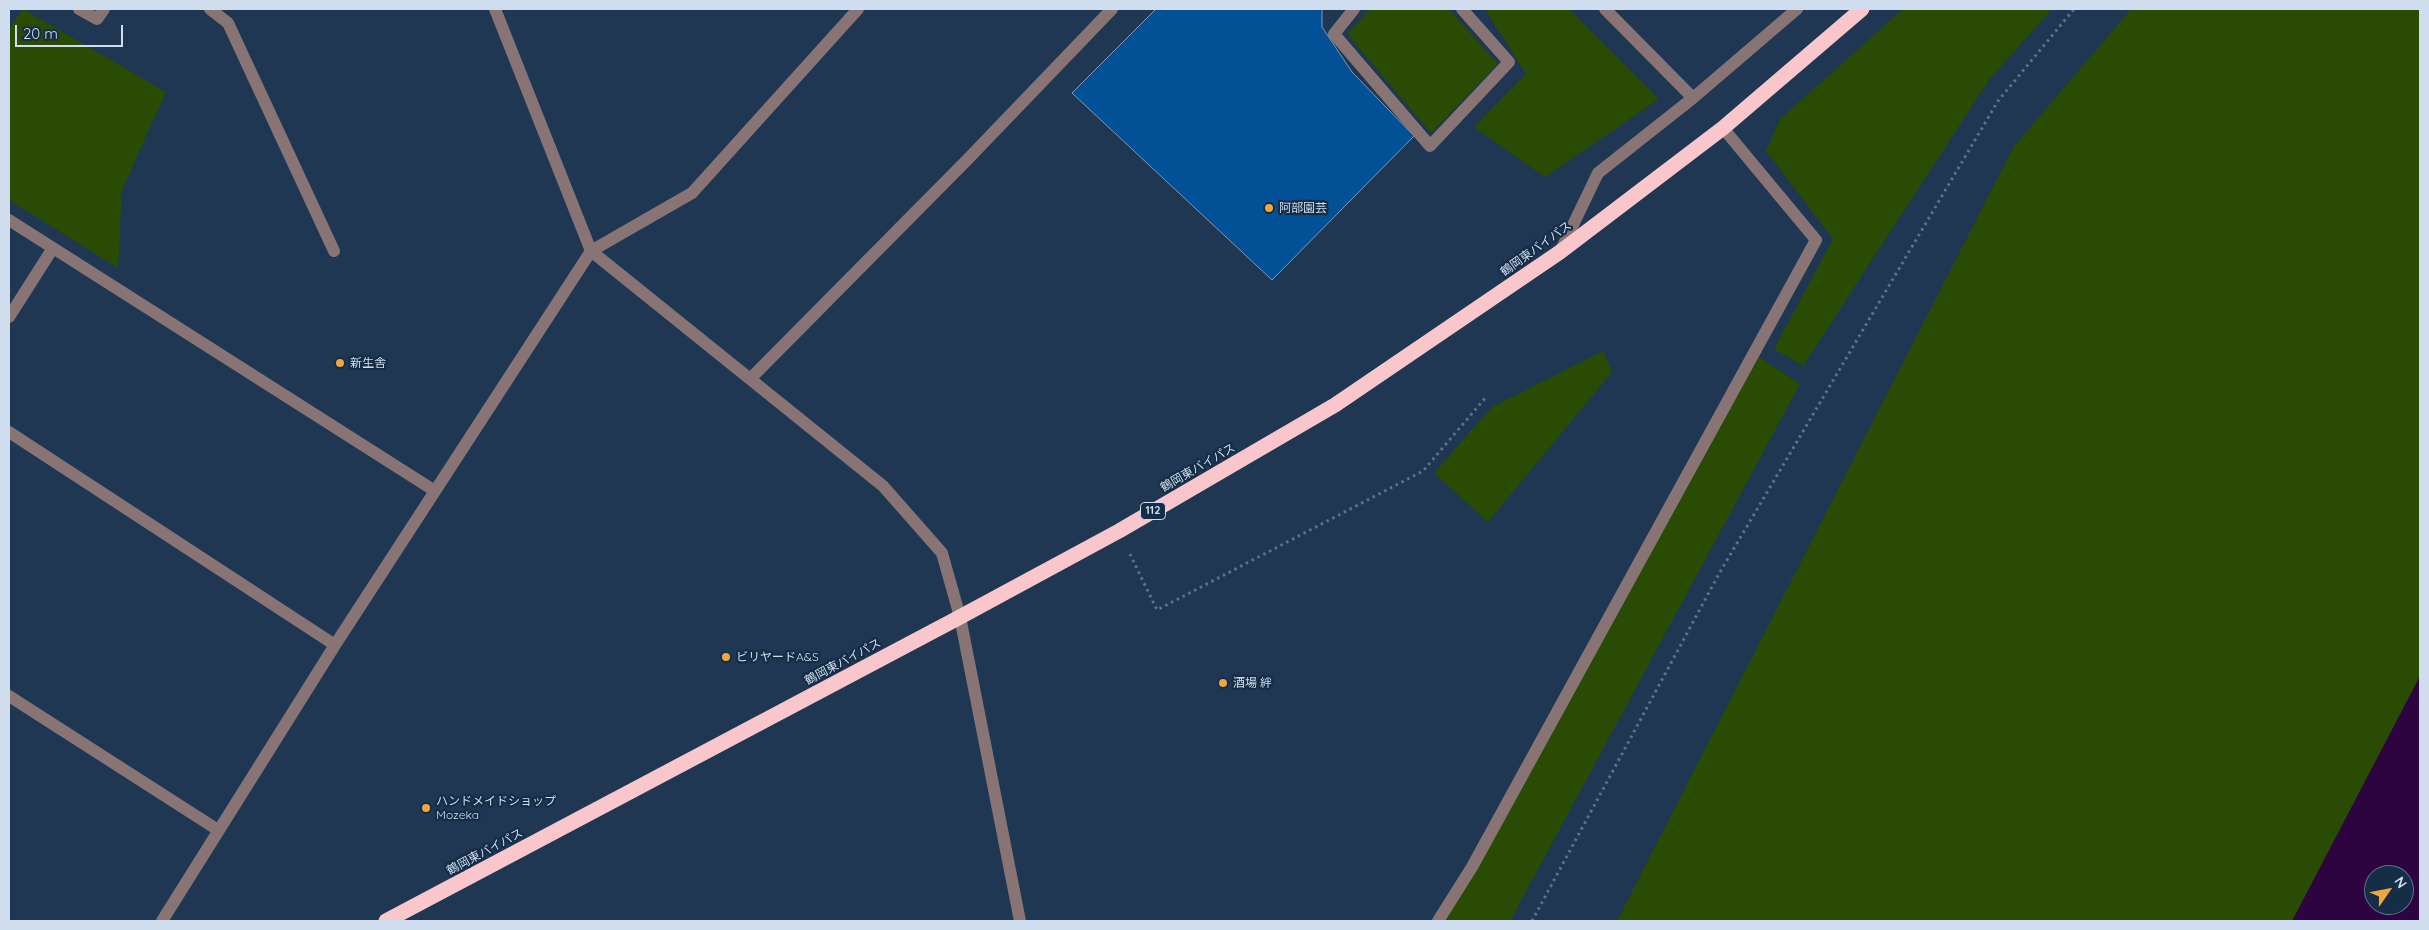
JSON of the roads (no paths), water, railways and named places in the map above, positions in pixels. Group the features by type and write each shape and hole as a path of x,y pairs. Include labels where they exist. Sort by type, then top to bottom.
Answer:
{"highway":[{"name":"鶴岡東バイパス","path":"386,921 1119,531 1334,406 1560,252 1723,128 1862,9"}],"street":[{"path":"79,9 97,20 104,9"},
{"path":"210,9 228,23 334,251"},
{"path":"495,9 591,251 882,486 942,553 960,617 1020,921"},
{"path":"162,921 335,645 591,251 692,193 858,9"},
{"path":"750,379 968,160 1112,9"},
{"path":"1354,9 1334,34 1430,146 1508,62 1462,9"},
{"path":"1605,9 1692,98"},
{"path":"1560,252 1598,173 1692,98 1797,9"},
{"path":"1438,921 1472,867 1816,240 1723,128"},
{"path":"9,220 435,491"},
{"path":"9,317 53,248"},
{"path":"9,432 335,645"},
{"path":"9,696 218,830"}],"place":[{"name":"阿部園芸","path":"1269,208"},
{"name":"新生舎","path":"340,363"},
{"name":"ビリヤードA&S","path":"726,657"},
{"name":"酒場 絆","path":"1223,683"},
{"name":"ハンドメイドショップ Mozeka","path":"426,808"}]}
